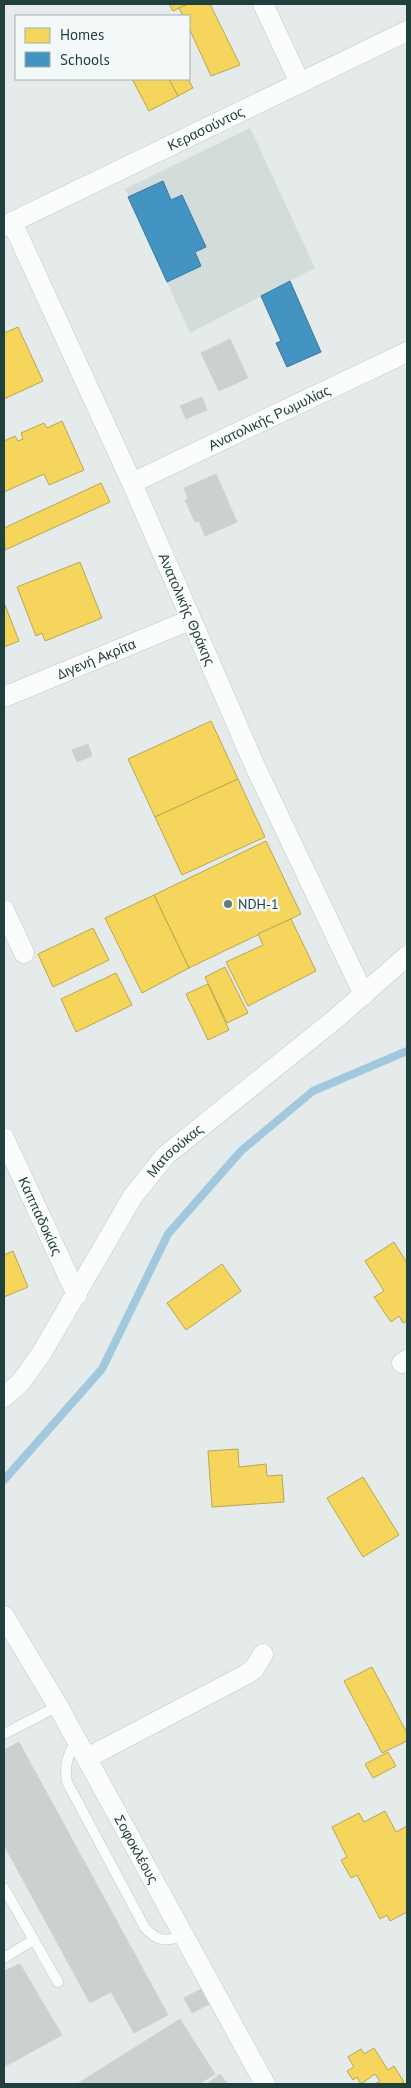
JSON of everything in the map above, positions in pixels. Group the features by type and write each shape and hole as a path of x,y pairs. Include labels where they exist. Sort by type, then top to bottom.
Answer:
{"street":[{"path":"263,4 300,83"},
{"name":"Κερασούντος","path":"8,224 407,31"},
{"name":"Ανατολικής Θράκης","path":"8,224 132,483 254,764 364,995"},
{"name":"Ανατολικής Ρωμυλίας","path":"132,483 407,352"},
{"name":"Διγενή Ακρίτα","path":"4,697 190,620"},
{"path":"4,910 24,953"},
{"name":"Ματσούκας","path":"4,1397 14,1389 34,1365 133,1196 166,1155 364,995 407,956"},
{"name":"Καππαδοκίας","path":"4,1138 76,1295"},
{"name":"Σοφοκλέους","path":"4,1616 77,1739 265,2084"},
{"path":"87,1758 247,1674 254,1668 263,1654"}],"lane":[{"path":"4,1734 58,1706"},
{"path":"77,1739 67,1758 64,1770 67,1782 145,1928 155,1938 166,1941 184,1936"},
{"path":"4,1888 58,1982"},
{"path":"4,1958 33,1940"}],"shaded area":[{"path":"250,128 315,268 190,333 125,189"}],"building: Homes":[{"path":"169,4 188,4 173,11"},
{"path":"188,4 210,4 240,65 211,76 190,30 190,15 182,15 179,8"},
{"path":"133,80 170,80 178,96 149,111"},
{"path":"170,80 189,80 193,88 178,96"},
{"path":"18,327 43,381 4,399 4,333"},
{"path":"62,421 84,470 49,485 44,474 4,492 4,441 15,436 18,441 23,439 21,433 44,423 47,428"},
{"path":"101,483 110,502 5,550 4,528"},
{"path":"80,562 102,618 45,641 42,633 36,636 17,587"},
{"path":"4,606 19,641 4,647"},
{"path":"211,721 238,779 155,817 128,759"},
{"path":"238,779 265,837 182,875 155,817"},
{"name":"NDH-1","path":"266,841 301,914 189,968 154,895"},
{"path":"154,895 189,968 142,993 105,918"},
{"path":"291,919 316,971 248,1006 226,962 263,945 258,934"},
{"path":"93,928 109,960 53,987 38,954"},
{"path":"225,967 248,1013 227,1023 205,977"},
{"path":"116,973 132,1005 76,1032 61,999"},
{"path":"208,984 229,1030 208,1040 186,994"},
{"path":"394,1242 407,1263 407,1321 403,1323 399,1316 391,1322 374,1297 384,1291 365,1261"},
{"path":"13,1251 28,1287 4,1297 4,1255"},
{"path":"222,1264 241,1291 186,1330 167,1303"},
{"path":"238,1449 239,1467 266,1464 267,1476 282,1475 284,1502 212,1507 208,1451"},
{"path":"363,1477 399,1535 363,1557 327,1498"},
{"path":"372,1667 407,1733 407,1741 382,1753 344,1681"},
{"path":"388,1752 396,1766 373,1778 365,1764"},
{"path":"385,1811 396,1832 407,1826 407,1912 390,1921 387,1915 380,1919 357,1875 351,1878 341,1860 347,1857 332,1827 359,1813 364,1822"},
{"path":"374,2048 388,2070 394,2066 404,2082 400,2084 375,2084 380,2081 375,2074 361,2084 357,2077 353,2080 347,2071 354,2067 348,2057 361,2049 364,2054"}],"building: Schools":[{"path":"163,181 171,200 182,195 206,247 195,252 201,266 167,282 128,197"},
{"path":"290,281 321,352 287,367 276,343 281,341 261,296"}],"building: Other":[{"path":"230,339 248,378 219,391 201,353"},
{"path":"202,397 207,410 186,419 180,406"},
{"path":"216,474 237,522 205,536 199,521 195,522 185,500 188,499 184,488"},
{"path":"88,744 92,756 77,762 72,750"},
{"path":"19,1742 168,2015 134,2033 111,1992 90,2003 4,1845 4,1750"},
{"path":"20,1964 62,2035 4,2067 4,1971"},
{"path":"205,1987 213,2002 192,2013 184,1998"},
{"path":"180,2019 215,2074 199,2084 77,2084"},
{"path":"220,2074 228,2084 207,2084"}],"waterway":[{"path":"4,1480 102,1369 168,1234 241,1151 313,1091 407,1051"}],"place":[{"name":"NDH-1","path":"228,904"}]}
